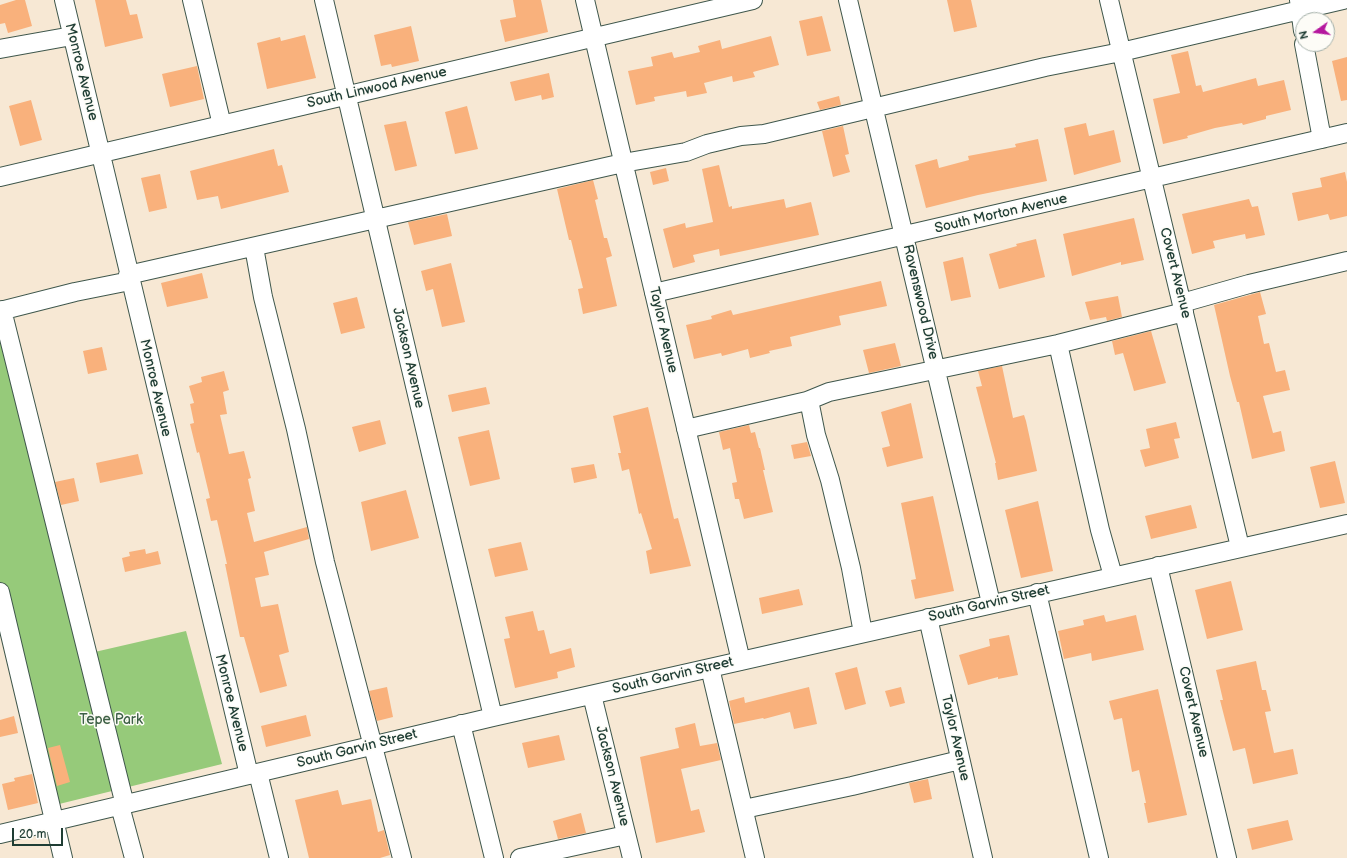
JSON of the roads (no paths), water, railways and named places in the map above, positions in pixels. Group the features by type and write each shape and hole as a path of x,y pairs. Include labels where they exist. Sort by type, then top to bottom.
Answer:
{"street":[{"name":"Monroe Avenue","path":"64,0 129,278 253,774 279,858"},
{"path":"192,0 222,125"},
{"name":"Jackson Avenue","path":"324,0 493,716"},
{"name":"Taylor Avenue","path":"584,0 741,661"},
{"name":"South Linwood Avenue","path":"0,177 753,0"},
{"name":"Ravenswood Drive","path":"848,0 991,603"},
{"name":"Covert Avenue","path":"1109,0 1240,547"},
{"path":"134,858 123,806 1,311 254,247 623,163 686,152 707,144 734,138 764,134 1045,67 1121,52 1300,5 1343,0"},
{"path":"0,49 72,36"},
{"path":"1306,52 1322,140"},
{"name":"South Morton Avenue","path":"654,293 1347,133"},
{"path":"254,247 264,297 296,429 325,562 358,694 373,744 402,858"},
{"path":"686,429 809,400 829,392 1058,344 1183,308 1249,284 1347,261"},
{"path":"1058,344 1100,530 1112,576"},
{"path":"809,400 816,435 830,480 849,561 863,633"},
{"name":"South Garvin Street","path":"0,834 123,806 493,716 592,695 991,603 1347,524"},
{"name":"Covert Avenue","path":"1158,566 1227,858"},
{"path":"0,592 63,858"},
{"path":"1037,593 1099,858"},
{"name":"Taylor Avenue","path":"928,618 983,858"},
{"path":"710,668 744,809 754,858"},
{"name":"Jackson Avenue","path":"592,695 632,858"},
{"path":"462,724 494,858"},
{"path":"744,809 852,786 960,760"},
{"path":"520,858 626,835"}],"park label":[{"name":"Tepe Park","path":"111,720"}]}
